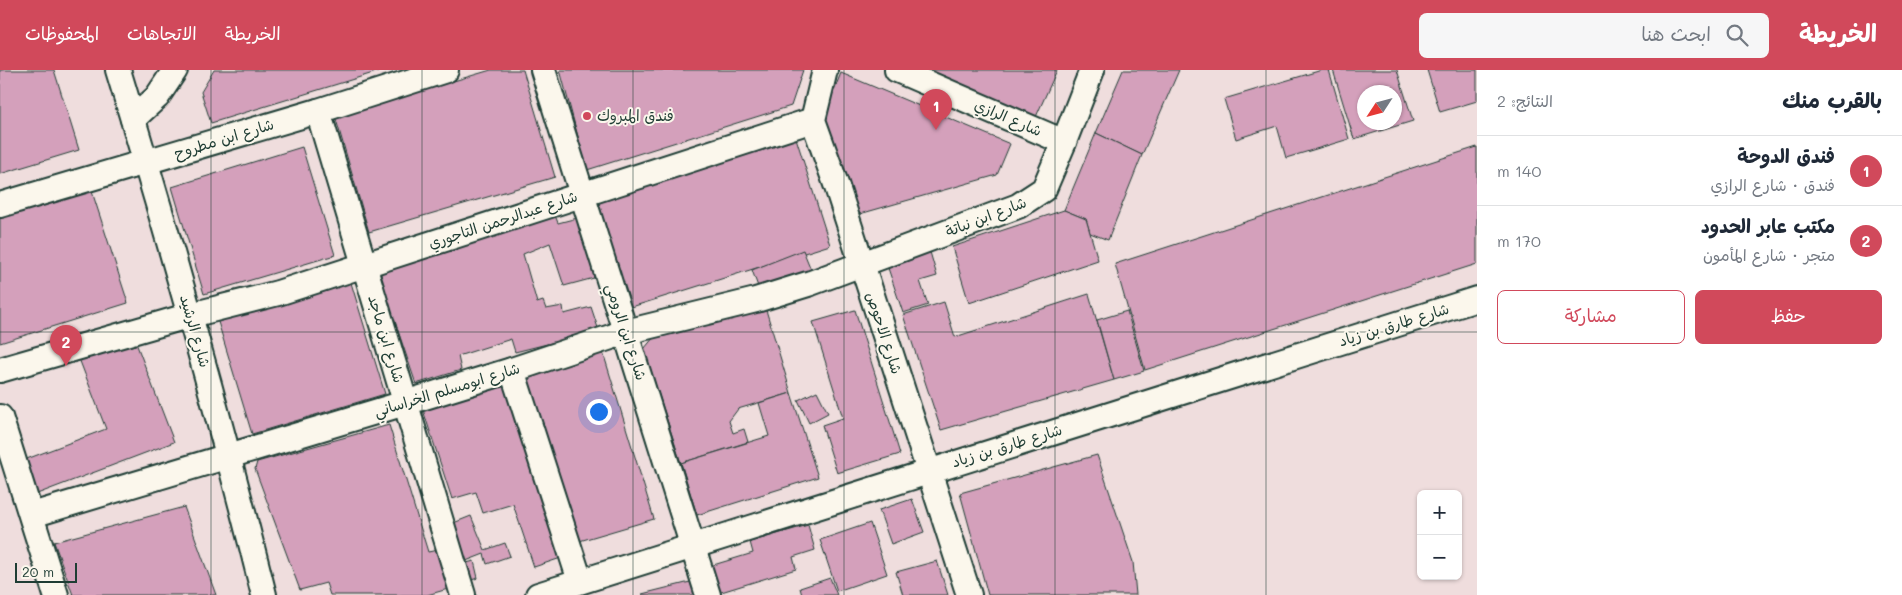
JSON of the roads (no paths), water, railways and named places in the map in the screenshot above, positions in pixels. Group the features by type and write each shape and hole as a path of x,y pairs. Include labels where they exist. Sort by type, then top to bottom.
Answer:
{"street":[{"name":"شارع الرشيد","path":"118,70 191,315 264,595"},
{"path":"133,119 157,97 175,70"},
{"name":"شارع ابن مطروح","path":"0,205 318,111 446,70"},
{"name":"شارع ابن الرومي","path":"543,70 708,595"},
{"path":"812,120 825,70"},
{"name":"شارع الرازي","path":"897,70 1064,142"},
{"name":"شارع ابن نباتة","path":"861,263 1018,206 1034,198 1044,189 1092,70"},
{"name":"شارع ابن ماجد","path":"318,111 463,595"},
{"name":"شارع عبدالرحمن التاجوري","path":"0,370 191,315 278,293 812,120"},
{"name":"شارع الاحوص","path":"812,120 837,186 969,595"},
{"name":"شارع ابومسلم الخراساني","path":"32,515 405,403 626,332 756,300 812,283 861,263"},
{"name":"شارع طارق بن زياد","path":"538,595 1477,299"},
{"path":"512,370 580,581"},
{"path":"0,417 56,595"}],"place":[{"name":"فندق المبروك","path":"587,116"},
{"name":"فندق الدوحة","path":"936,130"},
{"name":"مكتب عابر الحدود","path":"66,366"}]}
